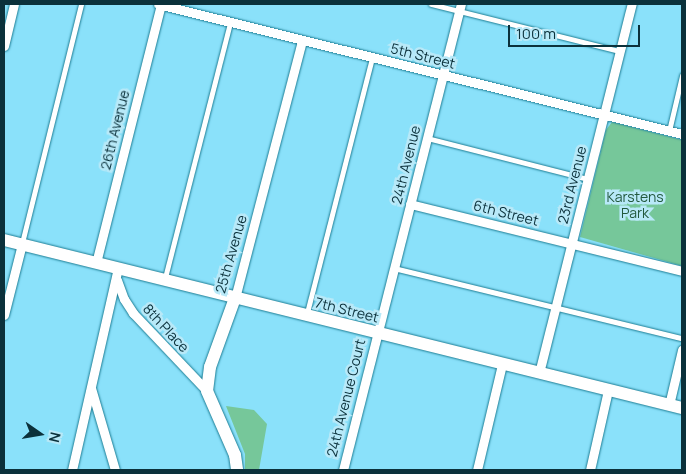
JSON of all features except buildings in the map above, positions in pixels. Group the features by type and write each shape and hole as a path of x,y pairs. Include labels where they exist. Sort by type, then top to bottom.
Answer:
{"street":[{"path":"4,46 14,4"},
{"name":"5th Street","path":"160,4 230,23 682,134"},
{"name":"26th Avenue","path":"96,263 160,4"},
{"name":"23rd Avenue","path":"539,373 632,4"},
{"name":"24th Avenue","path":"376,333 460,7"},
{"name":"25th Avenue","path":"207,391 212,358 235,298 302,40"},
{"name":"6th Street","path":"410,204 682,271"},
{"name":"7th Street","path":"4,240 96,263 118,272 165,280 682,408"},
{"path":"4,314 22,244"},
{"path":"72,470 118,272"},
{"name":"8th Place","path":"118,272 124,299 133,313 207,391"},
{"name":"24th Avenue Court","path":"343,470 376,333"},
{"path":"669,405 682,350"},
{"path":"477,470 502,364"},
{"path":"91,388 116,470"},
{"path":"590,470 608,390"},
{"path":"207,391 235,455 237,470"}],"lane":[{"path":"22,244 81,4"},
{"path":"431,4 460,7 620,51"},
{"path":"165,280 230,23"},
{"path":"307,315 372,58"},
{"path":"669,130 682,76"},
{"path":"427,138 588,178"},
{"path":"394,268 682,338"}],"green space":[{"name":"Karstens Park","path":"612,122 682,140 682,266 580,237 606,130"},
{"path":"226,406 254,410 267,424 259,470 245,470 245,454"}]}
